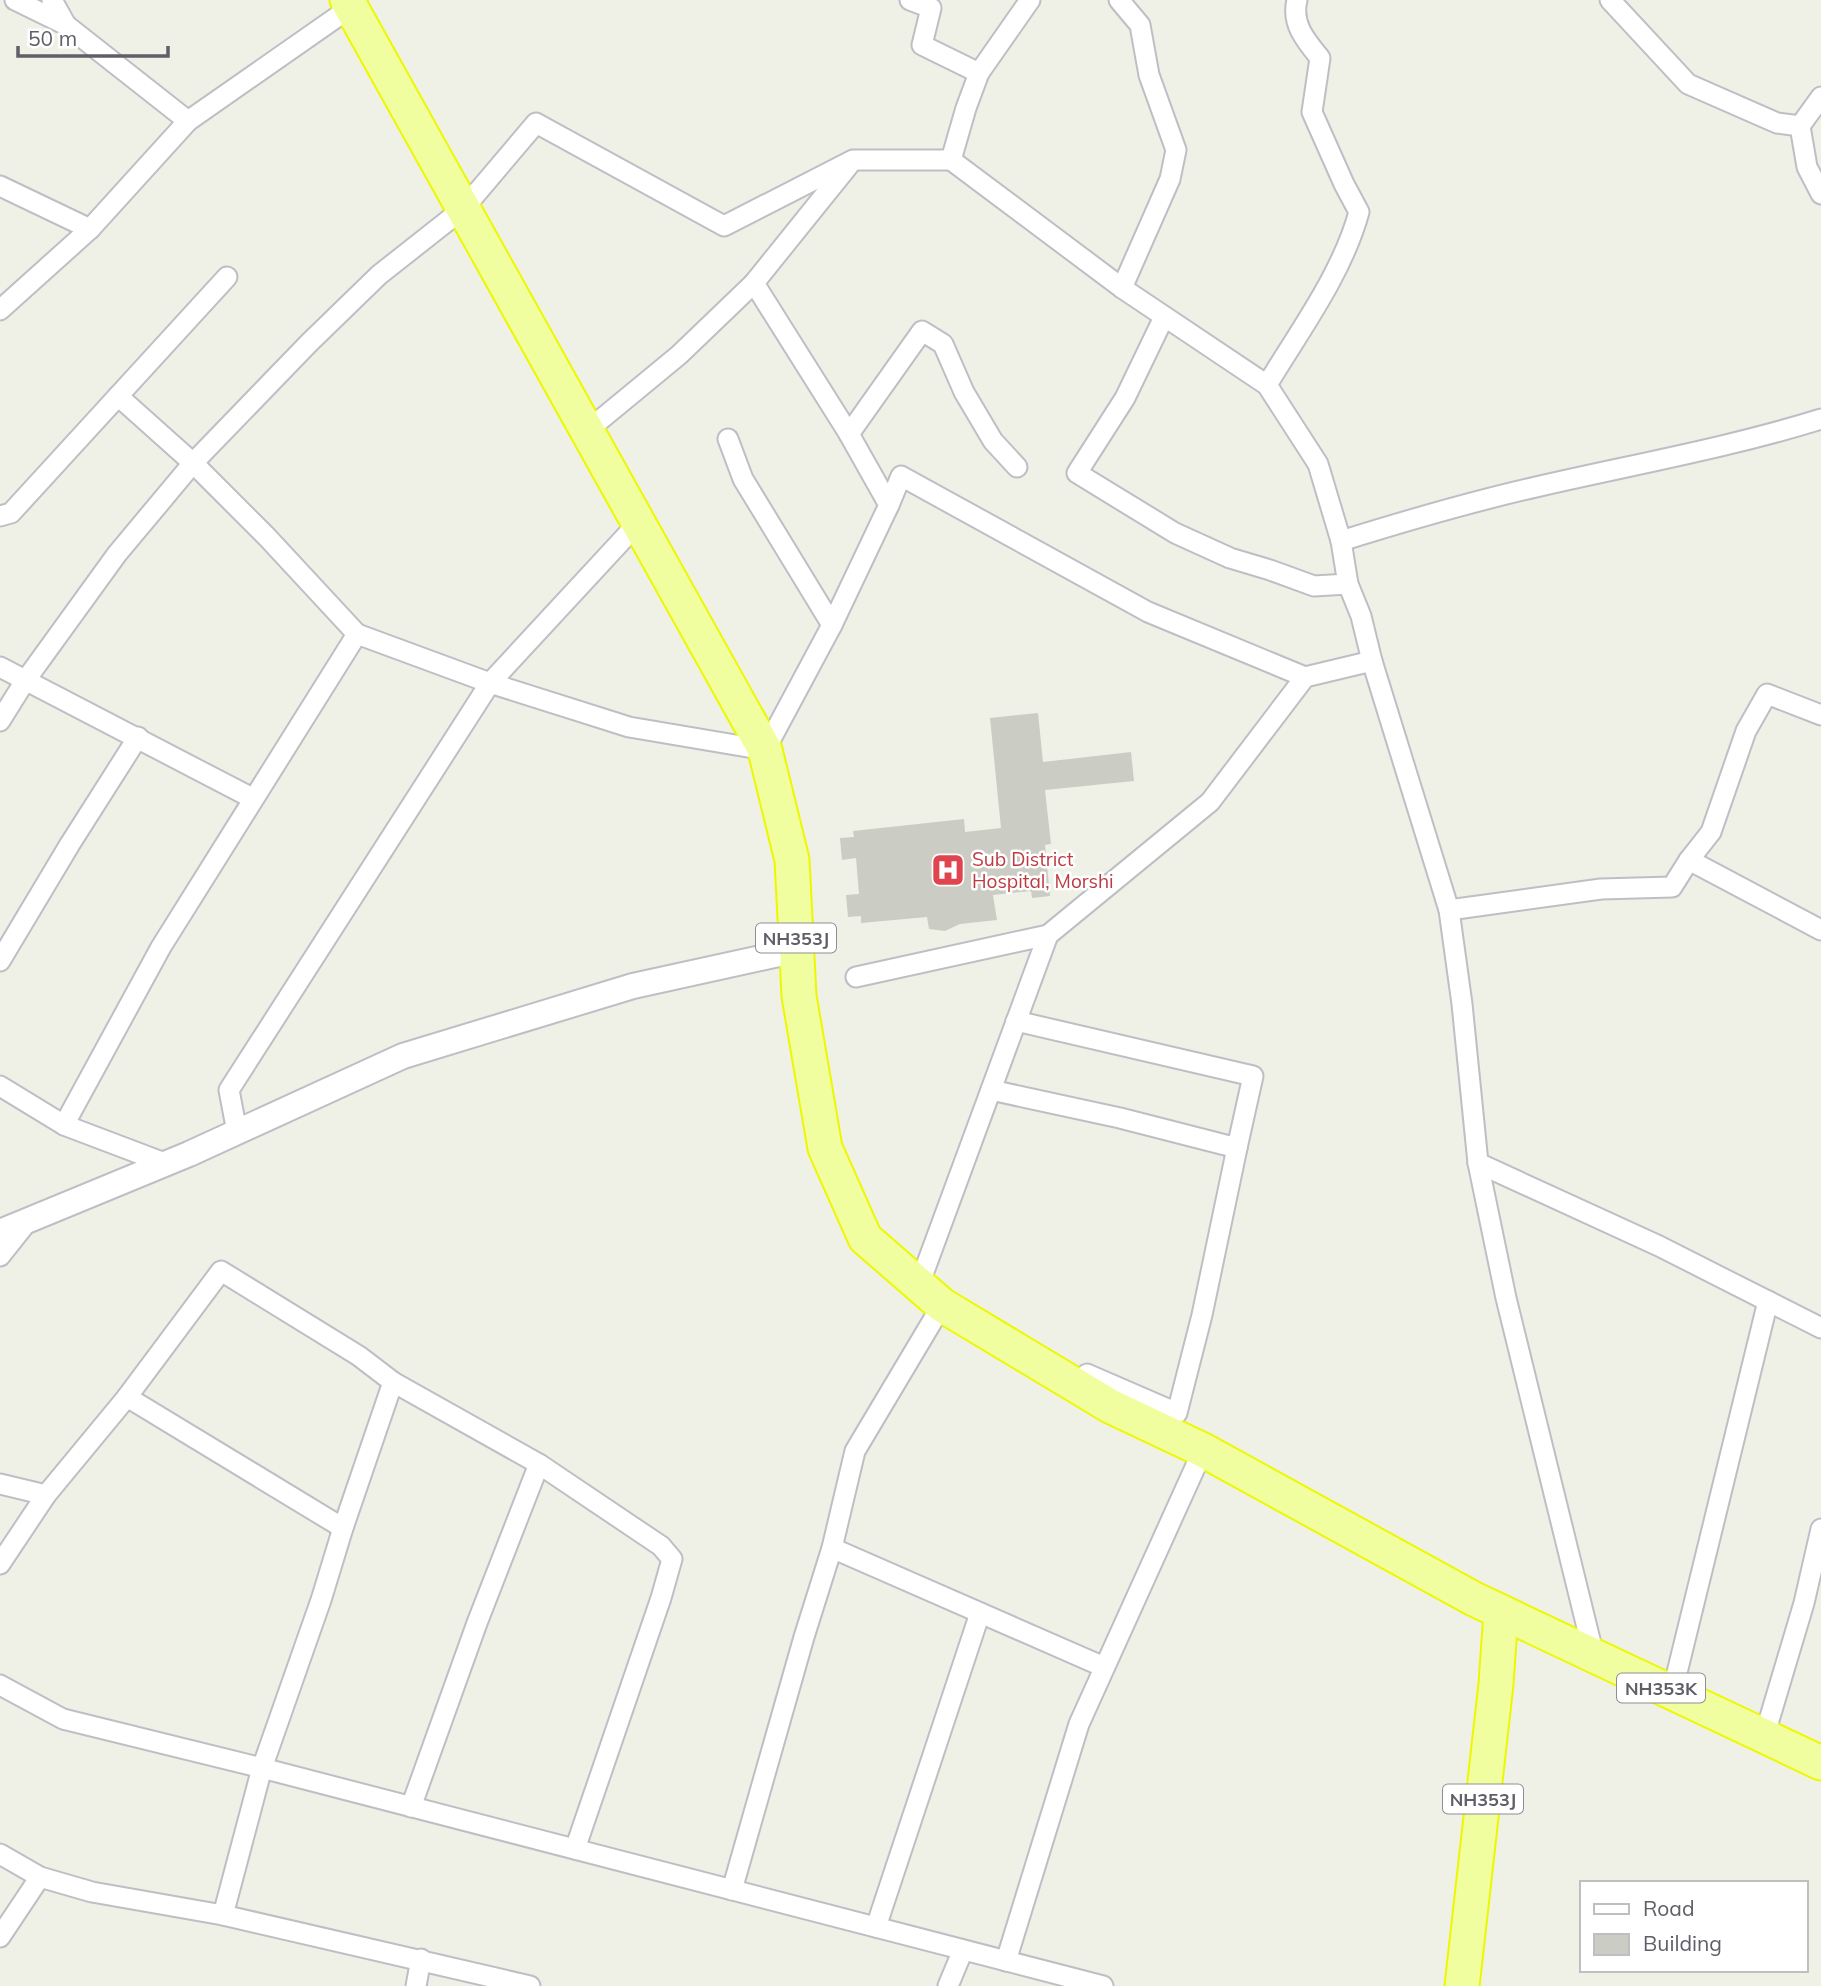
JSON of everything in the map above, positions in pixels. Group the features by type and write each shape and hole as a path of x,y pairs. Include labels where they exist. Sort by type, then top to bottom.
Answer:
{"highway":[{"name":"NH353J","path":"353,2 464,208 765,750 792,860 799,996 825,1148 865,1238 930,1295 1110,1406 1203,1450 1501,1612 1496,1685 1462,1986"},
{"name":"NH353K","path":"1501,1612 1821,1763"}],"street":[{"path":"15,0 66,25 188,121"},
{"path":"52,0 66,25"},
{"path":"910,0 931,8 922,45 979,73"},
{"path":"951,160 979,73 1030,0"},
{"path":"1119,0 1140,25 1149,75 1176,150 1170,179 1122,288"},
{"path":"1266,385 1352,240 1359,212 1312,112 1320,58 1300,34 1295,9 1297,0"},
{"path":"1610,0 1688,84 1777,123 1800,125"},
{"path":"0,310 90,229 188,121 353,2"},
{"path":"1821,97 1800,125 1807,167 1821,194"},
{"path":"0,721 25,681 117,554 193,463 309,342 379,275 464,208 536,123 724,226 853,160 951,160 1122,288 1266,385 1318,464 1340,541 1348,584 1361,617 1371,661 1449,910 1462,1004 1478,1163 1506,1298 1594,1656"},
{"path":"588,430 679,355 754,283 853,160"},
{"path":"0,186 90,229"},
{"path":"0,516 11,513 227,277"},
{"path":"754,283 849,434 889,505"},
{"path":"1164,317 1125,398 1077,473 1175,533 1230,558 1314,586 1348,584"},
{"path":"849,434 922,331 943,344 964,392 993,440 1017,467"},
{"path":"118,396 193,463 267,537 357,634 490,683 629,727 765,750 832,625 901,476 1148,612 1305,677 1371,661"},
{"path":"1340,541 1435,512 1669,458 1821,419"},
{"path":"728,439 743,479 832,625"},
{"path":"237,1132 229,1090 490,683 639,522"},
{"path":"64,1125 161,947 357,634"},
{"path":"0,667 253,798"},
{"path":"856,977 1048,935 1210,802 1305,677"},
{"path":"1449,910 1601,889 1672,887 1711,831 1746,731 1767,694 1821,715"},
{"path":"0,961 138,737"},
{"path":"1689,860 1821,930"},
{"path":"732,1890 804,1636 832,1548 855,1451 930,1295 991,1090 1048,935"},
{"path":"0,1232 167,1164 403,1056 633,986 797,950"},
{"path":"1016,1021 1253,1076 1202,1315 1177,1412 1087,1374 1078,1387"},
{"path":"0,1086 64,1125 167,1164"},
{"path":"991,1090 1120,1118 1237,1148"},
{"path":"1478,1163 1659,1247 1821,1328"},
{"path":"0,1256 27,1221"},
{"path":"0,1564 46,1495 127,1396 221,1271 359,1356 393,1382 539,1464 661,1546 672,1559 575,1849"},
{"path":"1672,1693 1768,1301"},
{"path":"223,1915 261,1768 321,1600 393,1382"},
{"path":"127,1396 343,1528"},
{"path":"1006,1961 1079,1724 1203,1450"},
{"path":"411,1807 477,1623 539,1464"},
{"path":"0,1484 46,1495"},
{"path":"1764,1737 1804,1603 1821,1529"},
{"path":"832,1548 1104,1667"},
{"path":"876,1927 980,1613"},
{"path":"0,1685 64,1719 1103,1986"},
{"path":"0,1854 40,1877 92,1892 223,1915 530,1986"},
{"path":"0,1937 40,1877"},
{"path":"948,1986 963,1950"},
{"path":"416,1986 421,1959"}],"building":[{"path":"1038,713 1043,762 1131,752 1134,781 1045,790 1051,844 1045,845 1050,896 1032,898 1031,891 993,895 997,920 960,924 945,931 929,929 927,917 861,923 861,916 848,917 846,895 859,894 856,858 842,860 840,838 854,837 853,831 964,819 965,832 1001,828 990,718"}],"place":[{"name":"Sub District Hospital, Morshi","path":"948,870"}]}
